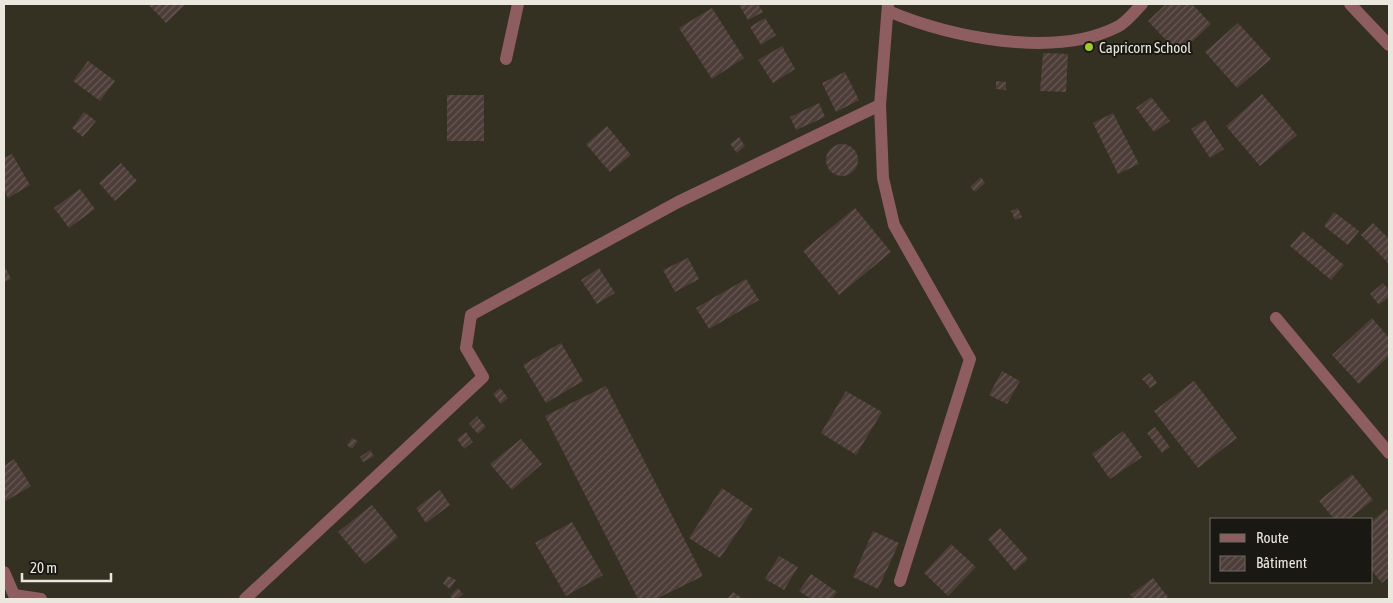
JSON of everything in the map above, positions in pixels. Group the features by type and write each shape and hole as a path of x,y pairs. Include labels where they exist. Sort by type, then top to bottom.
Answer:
{"street":[{"path":"506,59 518,4"},
{"path":"900,581 970,359 894,224 883,178 880,105 888,7 920,24 958,34 1026,42 1073,42 1119,27 1142,4"},
{"path":"1350,4 1389,45"},
{"path":"245,599 484,378 466,348 470,315 678,202 880,105"},
{"path":"1276,318 1389,453"},
{"path":"4,572 14,594 41,599"}],"building":[{"path":"148,4 186,4 166,23"},
{"path":"758,4 763,12 748,20 739,5"},
{"path":"1166,4 1192,4 1211,24 1179,54 1148,21"},
{"path":"712,8 744,58 712,79 679,28"},
{"path":"765,18 776,35 761,45 750,27"},
{"path":"1238,23 1271,59 1237,88 1205,52"},
{"path":"782,46 795,69 773,83 758,60"},
{"path":"1043,53 1068,54 1066,92 1040,91"},
{"path":"88,61 115,81 100,101 73,81"},
{"path":"845,72 859,100 836,112 822,83"},
{"path":"996,81 1006,82 1006,90 996,89"},
{"path":"1262,94 1297,135 1260,166 1226,126"},
{"path":"447,95 484,95 484,141 447,141"},
{"path":"1151,97 1170,121 1154,132 1136,108"},
{"path":"819,103 825,117 796,130 790,117"},
{"path":"84,112 96,121 83,137 72,128"},
{"path":"1113,113 1139,164 1118,174 1093,123"},
{"path":"1205,120 1224,149 1210,158 1191,129"},
{"path":"607,126 631,155 610,172 586,144"},
{"path":"739,137 745,146 737,153 730,144"},
{"path":"842,144 853,149 858,160 853,171 842,176 831,171 826,160 831,149"},
{"path":"12,154 30,185 8,198 4,190 4,158"},
{"path":"121,163 137,181 115,201 99,183"},
{"path":"981,177 985,183 975,192 970,187"},
{"path":"80,189 95,209 69,228 54,208"},
{"path":"855,208 891,252 839,295 803,251"},
{"path":"1018,208 1022,217 1015,220 1011,211"},
{"path":"1334,212 1359,231 1348,245 1324,226"},
{"path":"1373,223 1389,239 1388,263 1361,235"},
{"path":"1303,231 1344,265 1331,280 1290,246"},
{"path":"688,258 699,279 675,292 663,270"},
{"path":"4,265 11,279 4,282"},
{"path":"599,268 615,293 597,304 581,280"},
{"path":"746,279 759,300 709,329 696,308"},
{"path":"1383,283 1389,290 1389,297 1379,305 1370,294"},
{"path":"1372,318 1389,338 1389,356 1359,384 1332,355"},
{"path":"561,343 583,381 546,403 523,365"},
{"path":"1002,371 1020,381 1007,404 989,395"},
{"path":"1150,373 1157,383 1150,388 1142,379"},
{"path":"1194,381 1237,438 1198,468 1154,411"},
{"path":"606,386 703,576 656,599 638,599 545,416"},
{"path":"500,388 508,398 501,404 493,394"},
{"path":"846,391 882,412 856,455 821,433"},
{"path":"477,416 486,427 478,434 469,424"},
{"path":"1155,427 1170,447 1162,453 1147,433"},
{"path":"1123,431 1142,457 1110,479 1092,454"},
{"path":"466,432 473,442 464,449 457,439"},
{"path":"352,438 358,441 352,449 347,445"},
{"path":"521,439 542,464 512,490 490,464"},
{"path":"370,450 374,456 363,462 360,457"},
{"path":"14,459 31,486 4,502 4,466"},
{"path":"1352,474 1373,500 1350,518 1333,518 1319,501"},
{"path":"722,488 753,509 720,558 689,538"},
{"path":"440,490 450,505 426,523 416,508"},
{"path":"372,505 398,537 365,564 338,532"},
{"path":"1386,509 1389,513 1389,577 1382,583 1373,572 1373,520"},
{"path":"572,522 603,575 566,596 535,543"},
{"path":"1000,528 1028,559 1015,571 988,539"},
{"path":"873,531 899,543 878,589 853,577"},
{"path":"951,544 976,567 948,596 924,573"},
{"path":"779,556 798,567 784,590 765,579"},
{"path":"811,574 837,592 832,599 811,599 799,591"},
{"path":"448,576 456,580 450,589 443,584"},
{"path":"1153,578 1168,597 1165,599 1134,599 1130,595"},
{"path":"458,588 463,594 457,599 453,599 450,596"},
{"path":"733,592 743,599 727,599"}],"place":[{"name":"Capricorn School","path":"1089,47"}]}
